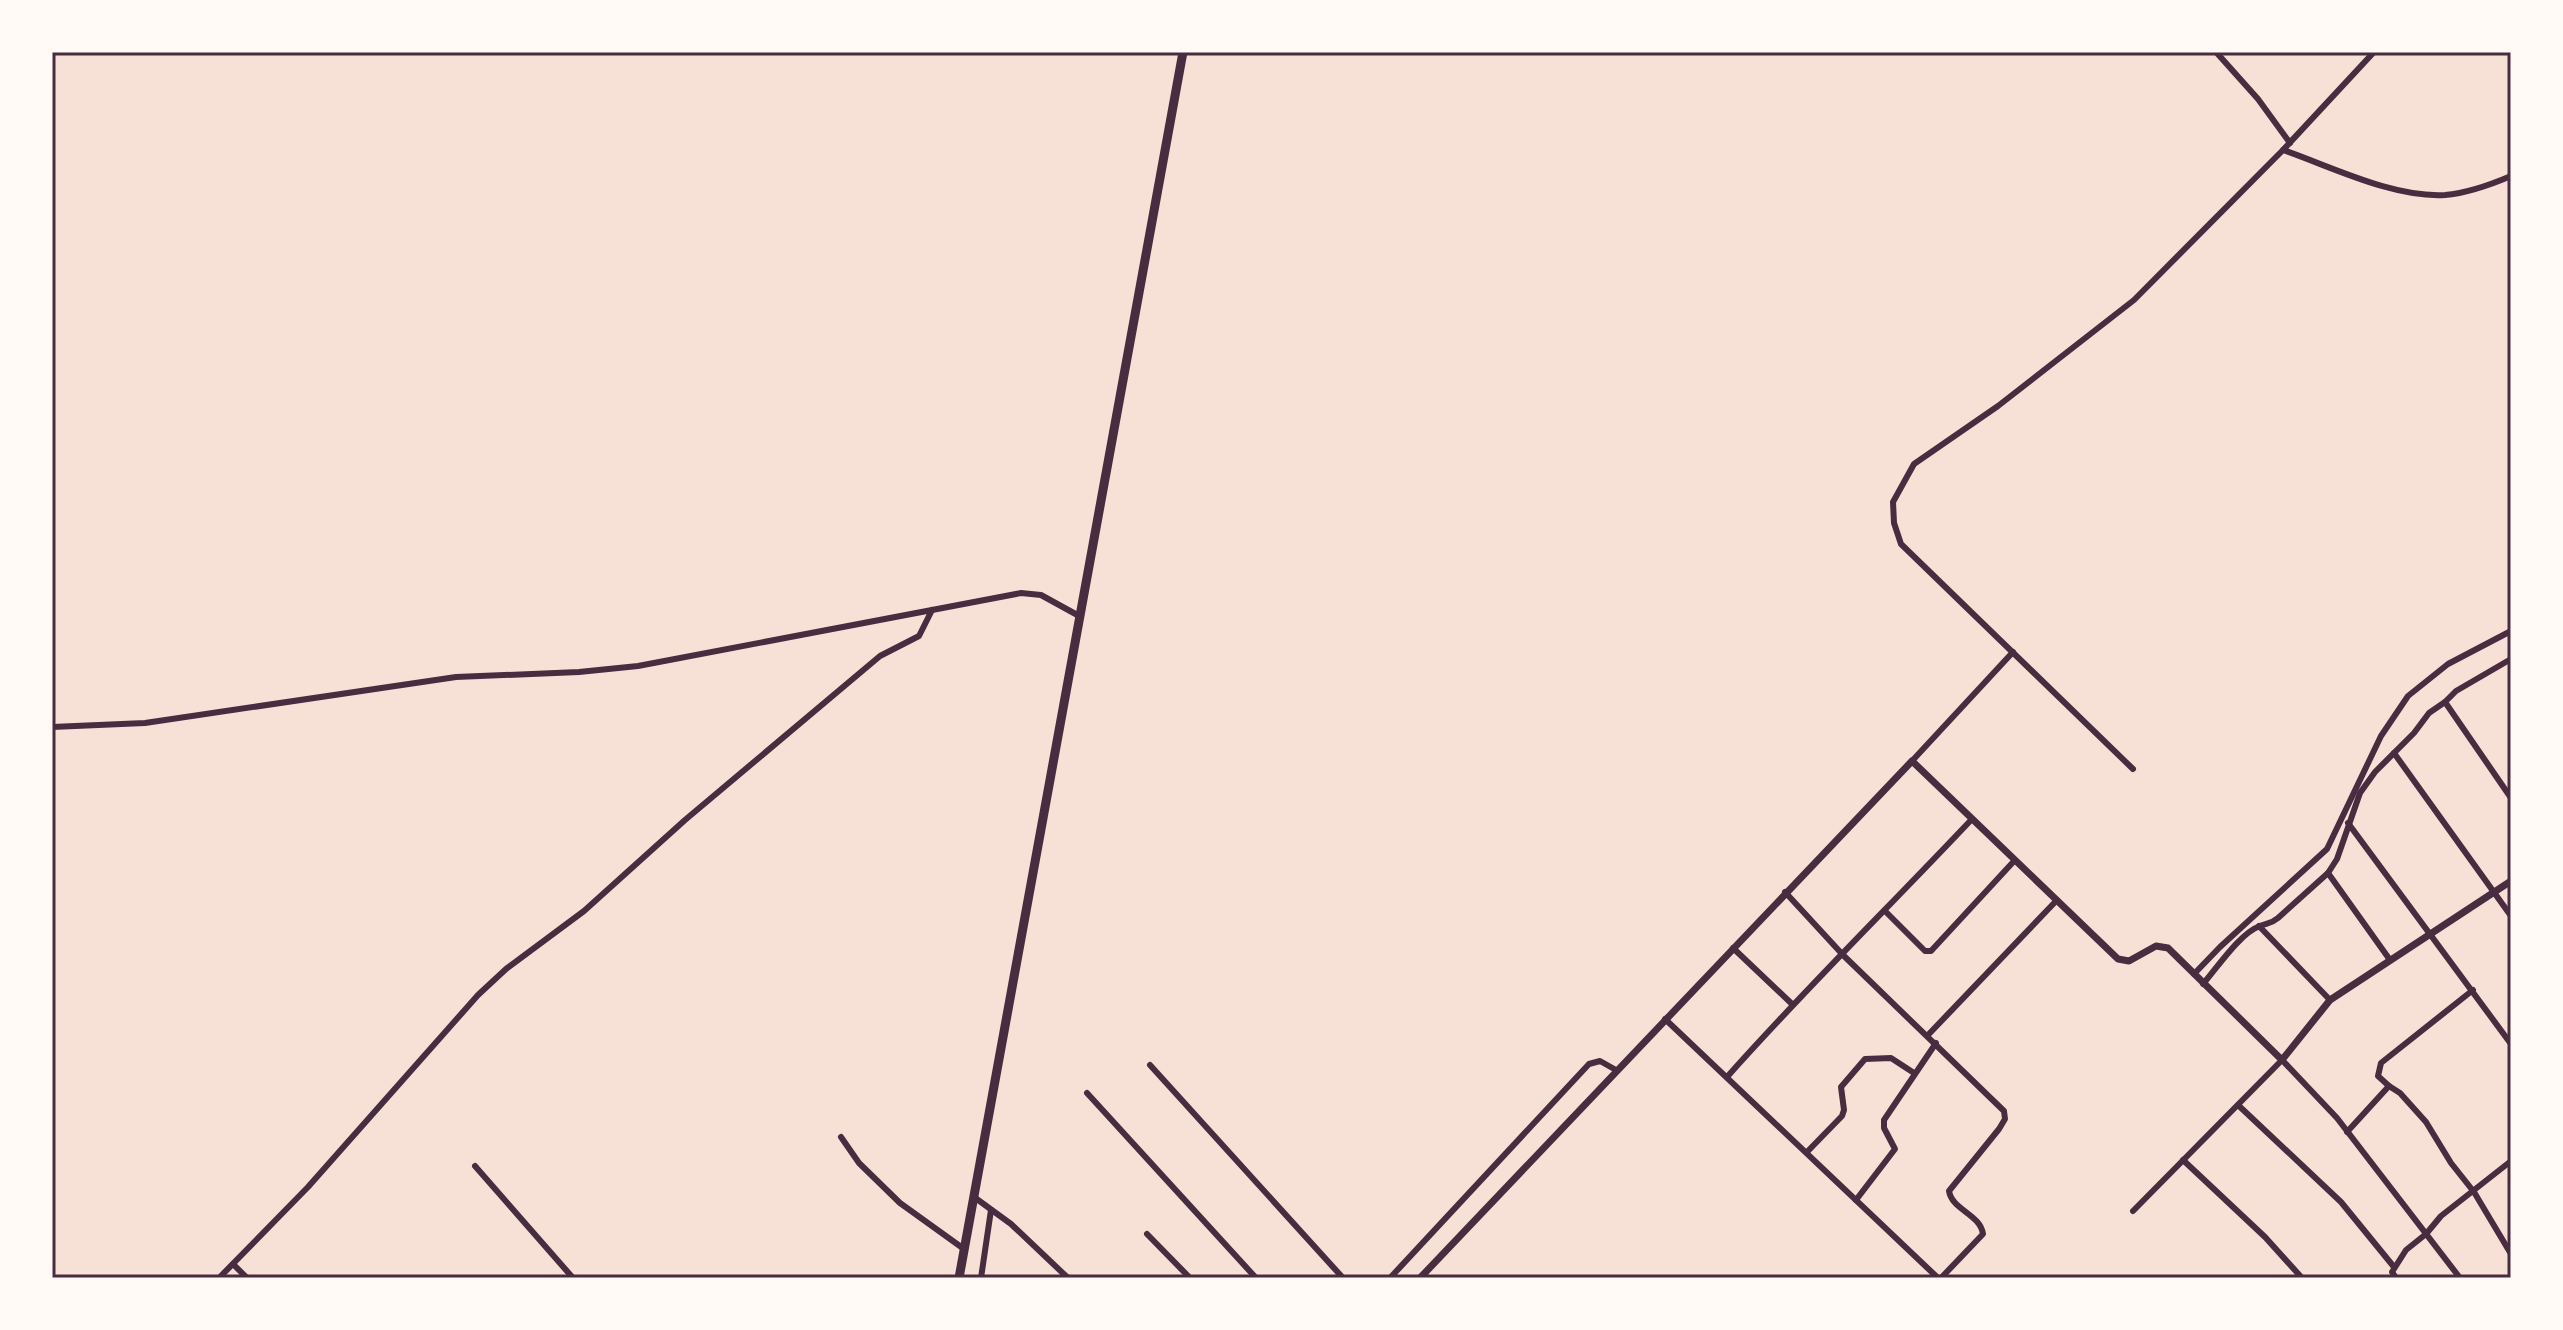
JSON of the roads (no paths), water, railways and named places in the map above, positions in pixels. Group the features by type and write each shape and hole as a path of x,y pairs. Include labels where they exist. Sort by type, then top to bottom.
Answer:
{"main road":[{"path":"959,1278 1183,52"}],"street":[{"path":"2216,52 2258,99 2290,143"},
{"path":"2133,769 1901,544 1894,523 1893,502 1914,464 1998,406 2134,300 2290,143 2374,52"},
{"path":"2283,150 2393,189 2420,193 2444,195 2467,191 2511,176"},
{"path":"52,727 145,723 456,677 614,669 1032,593 1081,617"},
{"path":"219,1278 308,1187 478,995 506,969 584,911 685,820 880,656 919,636 932,610"},
{"path":"2194,974 2327,849 2381,736 2408,696 2448,664 2511,631"},
{"path":"1420,1278 2013,652"},
{"path":"2203,984 2237,944 2259,926 2269,925 2328,873 2337,859 2360,793 2429,713 2456,691 2511,659"},
{"path":"2445,702 2511,798"},
{"path":"2394,753 2511,916"},
{"path":"1912,761 2121,961 2133,960 2149,947 2168,948 2282,1060 2347,1132 2460,1278"},
{"path":"1727,1077 1792,1004 1972,819"},
{"path":"2348,823 2511,1044"},
{"path":"1885,911 1925,951 1931,951 2015,860"},
{"path":"2328,873 2390,960"},
{"path":"2133,1211 2282,1060 2330,1000 2511,881"},
{"path":"1665,1019 1940,1278 1978,1239 1983,1230 1981,1225 1950,1199 1949,1191 1999,1129 2005,1114 2003,1108 1843,955 1785,892"},
{"path":"1928,1035 2057,900"},
{"path":"2259,926 2330,1000"},
{"path":"1733,948 1792,1004"},
{"path":"2473,990 2381,1063 2378,1076 2400,1093 2426,1122 2451,1163 2474,1192 2511,1254"},
{"path":"1856,1200 1894,1152 1895,1145 1884,1128 1884,1120 1936,1043"},
{"path":"1807,1152 1842,1116 1841,1087 1865,1059 1891,1058 1914,1073"},
{"path":"1390,1278 1589,1064 1600,1061 1616,1070"},
{"path":"1150,1065 1343,1278"},
{"path":"2347,1132 2389,1086"},
{"path":"1087,1093 1256,1278"},
{"path":"2238,1105 2341,1202 2392,1274 2413,1243 2426,1234 2441,1216 2511,1161"},
{"path":"841,1137 859,1163 900,1203 964,1249"},
{"path":"2183,1160 2265,1237 2302,1278"},
{"path":"475,1166 573,1278"},
{"path":"974,1197 1043,1252 1068,1278"},
{"path":"981,1278 991,1210"},
{"path":"1147,1234 1190,1278"},
{"path":"233,1264 247,1278"}]}
